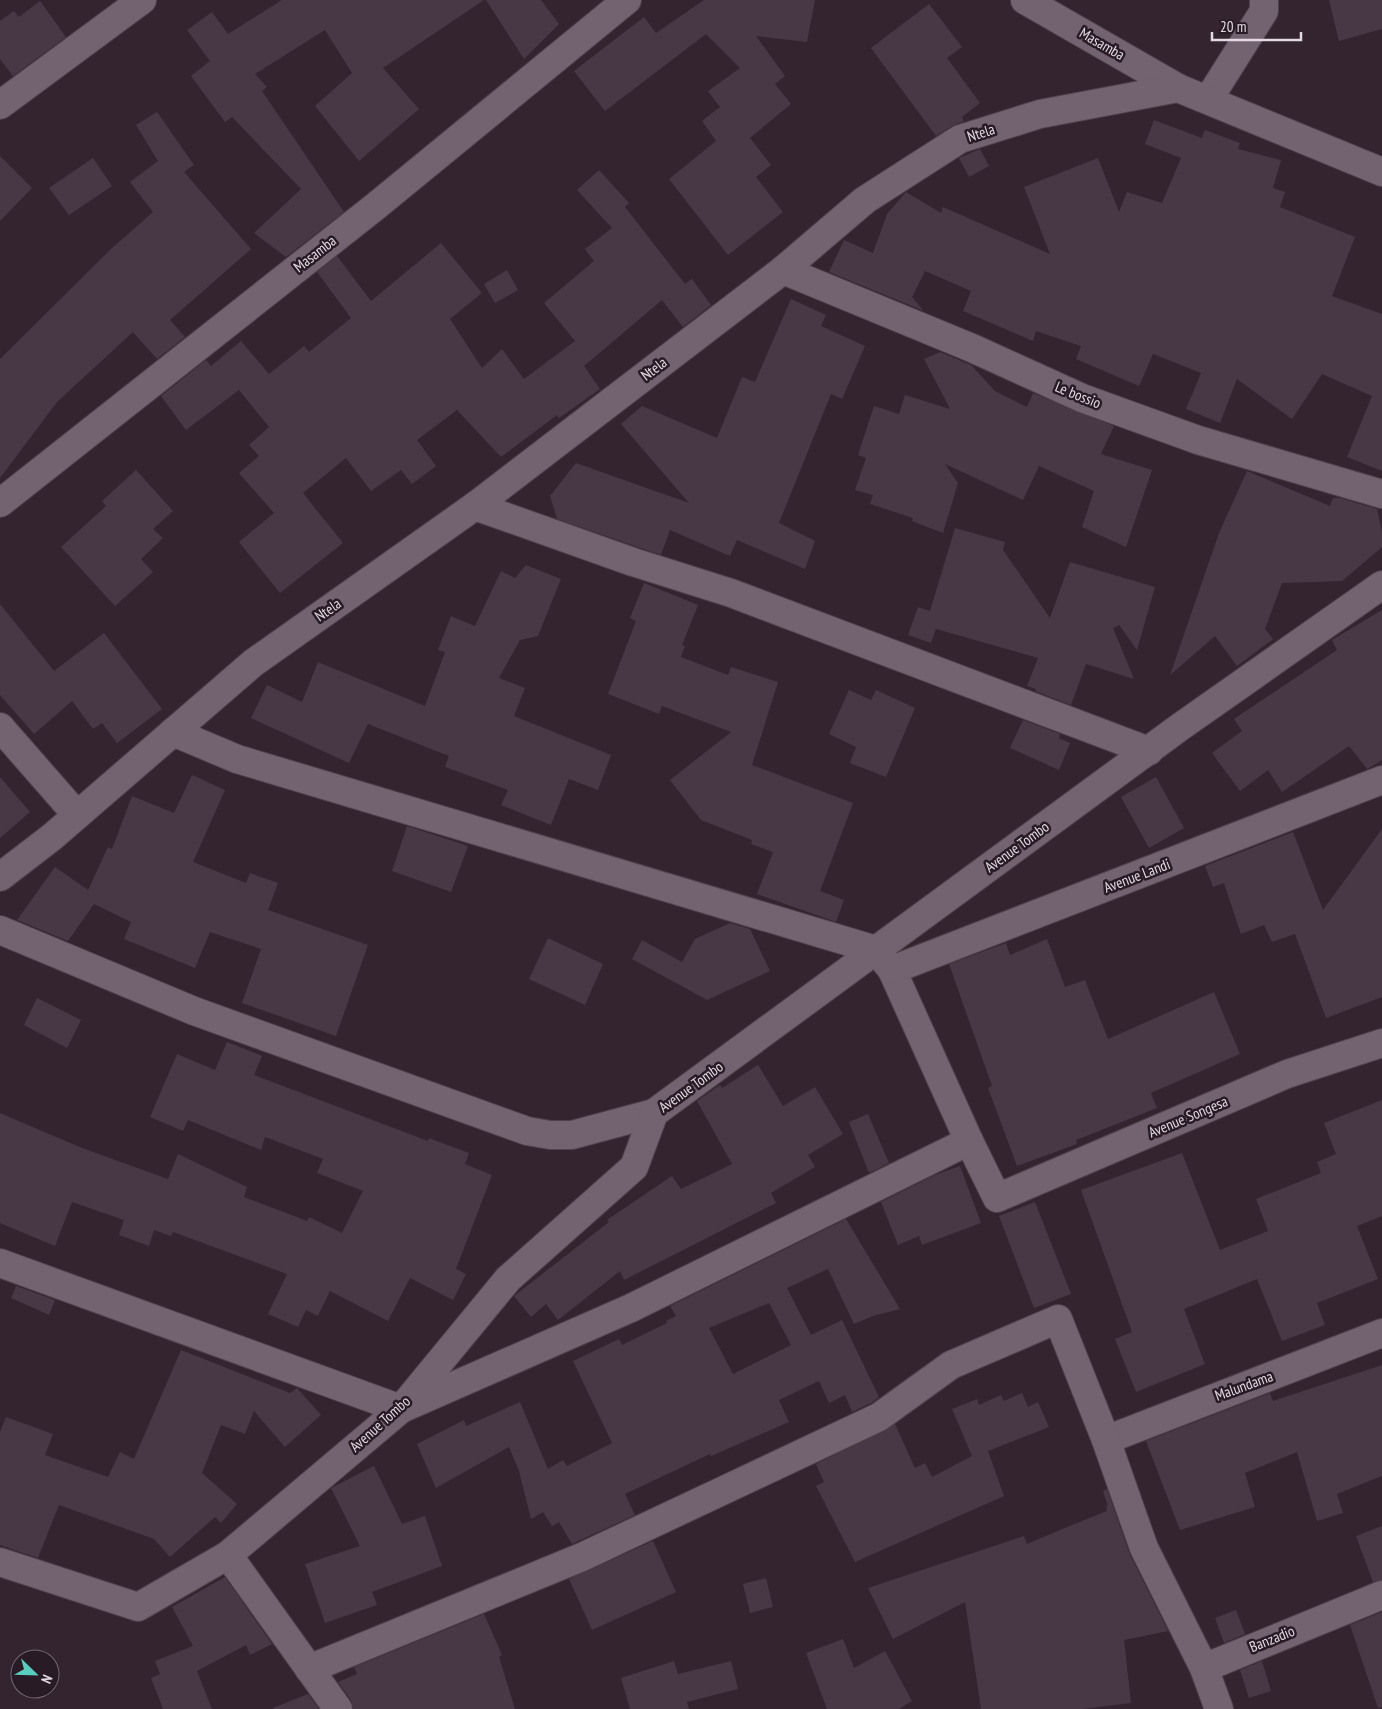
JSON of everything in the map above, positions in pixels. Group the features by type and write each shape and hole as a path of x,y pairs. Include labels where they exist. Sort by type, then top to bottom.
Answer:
{"street":[{"path":"0,105 142,0"},
{"name":"Masamba","path":"0,503 376,206 627,0"},
{"name":"Masamba","path":"1025,0 1178,88"},
{"path":"1208,100 1264,11 1264,0"},
{"path":"1178,88 1382,172"},
{"name":"Ntela","path":"0,877 77,815 253,663 475,506 783,270 865,200 960,139 1040,114 1178,88"},
{"name":"Le bossio","path":"783,270 972,348 1082,398 1198,440 1382,494"},
{"path":"475,506 633,562 731,593 1149,751"},
{"name":"Avenue Tombo","path":"0,1562 138,1607 228,1555 400,1409 508,1279 634,1167 654,1114 884,960 1149,751 1382,585"},
{"path":"0,727 77,815"},
{"path":"0,1263 400,1409 631,1308 968,1141 884,960 237,759 173,732"},
{"name":"Avenue Landi","path":"884,960 1382,780"},
{"path":"0,930 194,1011 527,1131 572,1135 654,1114"},
{"name":"Avenue Songesa","path":"968,1141 997,1198 1288,1074 1382,1043"},
{"path":"308,1669 582,1557 879,1417 951,1365 1058,1319 1106,1440 1144,1548 1204,1668 1219,1709"},
{"name":"Malundama","path":"1106,1440 1382,1333"},
{"path":"228,1555 338,1709"},
{"name":"Banzadio","path":"1204,1668 1382,1595"}],"building":[{"path":"282,0 484,0 383,68 419,109 359,161 315,106 352,73 325,30 255,74 267,87 262,91 344,212 286,257 254,233 301,189 232,117 225,122 191,76 210,61 187,30 212,12 228,34"},
{"path":"486,0 541,0 559,24 524,59"},
{"path":"704,0 815,0 807,42 756,36 785,76 775,84 791,104 750,138 771,165 756,177 783,212 728,255 669,179 716,141 702,121 720,107 708,91 740,68 706,34 605,111 574,71 644,17 656,33"},
{"path":"1329,0 1382,0 1382,29 1339,41"},
{"path":"40,1 66,37 13,76 0,59 0,21 14,11 19,17"},
{"path":"929,4 962,47 947,58 980,103 962,117 964,121 936,136 871,48"},
{"path":"157,112 194,165 184,172 251,249 170,320 185,337 157,359 133,332 57,402 0,478 0,359 111,249 153,212 130,182 158,161 136,125"},
{"path":"1154,120 1202,138 1205,130 1240,143 1238,149 1281,160 1273,188 1285,192 1280,207 1355,237 1332,296 1382,314 1382,471 1347,457 1372,396 1322,374 1292,419 1237,379 1220,423 1186,409 1201,373 1153,354 1139,386 1076,359 1081,346 1036,331 1033,341 963,311 971,291 925,271 912,297 924,311 829,272 844,240 873,253 887,214 906,192 941,213 943,207 1050,254 1024,187 1098,158 1119,212 1127,192 1162,203 1181,158 1145,144"},
{"path":"980,149 989,166 969,177 959,158"},
{"path":"0,156 32,188 0,221"},
{"path":"93,158 112,186 69,215 49,188"},
{"path":"599,170 629,203 625,207 685,284 692,279 711,305 683,327 662,300 584,366 600,389 559,418 557,415 501,457 457,410 417,440 436,466 412,484 401,470 371,491 346,458 303,493 343,543 280,593 239,542 274,513 239,473 259,456 249,445 269,427 239,390 186,430 161,396 206,360 211,366 241,341 269,374 304,346 309,352 351,318 317,272 337,256 371,301 441,243 482,293 450,319 482,368 502,349 524,379 575,341 544,303 594,261 585,249 612,228 577,190"},
{"path":"507,270 518,290 495,303 484,284"},
{"path":"791,299 826,315 821,326 865,346 842,399 831,394 779,523 815,541 805,569 737,540 730,556 670,530 661,555 557,519 550,496 576,463 689,503 621,424 642,406 717,438 742,377 755,382"},
{"path":"940,352 971,365 995,391 1027,407 1033,393 1114,426 1101,454 1152,470 1126,547 1082,527 1094,491 1039,466 1023,500 945,464 958,483 943,533 912,521 913,518 870,504 873,495 855,490 866,458 858,455 874,406 899,414 905,395 950,409 924,359"},
{"path":"136,470 173,511 153,529 163,538 141,559 153,572 115,606 61,547 106,506 102,501"},
{"path":"1247,471 1330,506 1333,498 1340,498 1377,509 1382,532 1382,547 1342,581 1282,583 1265,629 1273,639 1237,666 1215,636 1170,675 1219,533"},
{"path":"955,528 1005,542 1003,550 1050,618 1070,562 1155,587 1137,650 1119,625 1113,628 1134,679 1086,664 1071,705 1027,686 1038,658 936,629 931,643 908,635 918,607 930,611"},
{"path":"526,565 561,579 538,636 520,640 499,678 525,688 514,716 611,755 598,790 569,779 551,825 501,805 508,790 445,767 449,756 368,724 349,763 251,718 267,685 302,702 318,662 425,706 445,652 438,650 451,616 475,626 501,571 515,578"},
{"path":"644,583 698,605 682,645 685,646 681,657 728,675 731,667 778,682 752,765 853,803 820,891 844,900 836,922 757,894 773,852 751,844 752,840 701,820 670,780 731,732 662,706 659,714 608,694 636,621 630,618"},
{"path":"0,604 54,671 104,633 162,709 117,743 102,723 93,729 72,701 34,734 0,695"},
{"path":"1382,610 1382,760 1367,769 1349,746 1282,792 1268,770 1240,791 1212,753 1242,731 1234,719 1337,650 1332,640"},
{"path":"849,690 871,700 876,690 915,708 886,777 850,763 856,747 829,734"},
{"path":"1023,720 1060,734 1059,738 1070,743 1059,770 1010,748"},
{"path":"192,775 225,790 193,862 246,883 250,873 278,883 268,910 368,945 336,1036 242,1003 261,949 210,932 195,968 124,939 131,922 94,904 68,941 17,920 55,867 88,890 108,847 112,849 132,796 174,813"},
{"path":"0,777 30,812 0,838"},
{"path":"1156,777 1184,828 1149,848 1121,797"},
{"path":"407,826 468,846 451,892 392,871"},
{"path":"1382,829 1382,997 1326,1018 1295,934 1272,942 1264,925 1241,934 1224,883 1213,887 1205,866 1293,832 1323,910"},
{"path":"730,923 750,929 770,971 707,1000 632,959 642,940 682,962 695,939"},
{"path":"548,938 603,964 585,1005 529,979"},
{"path":"1047,939 1065,987 1085,980 1108,1039 1214,992 1240,1054 1151,1093 1157,1108 1076,1140 1077,1144 1017,1166 988,1088 992,1086 949,964 1006,943 1010,955"},
{"path":"37,998 81,1020 67,1048 24,1025"},
{"path":"227,1042 262,1056 254,1075 428,1141 429,1138 469,1153 465,1164 492,1175 456,1269 466,1274 453,1300 410,1278 388,1321 330,1291 318,1316 306,1310 298,1327 268,1314 287,1274 173,1232 171,1236 154,1230 149,1246 119,1235 124,1220 72,1202 55,1246 0,1223 0,1113 82,1148 168,1179 178,1154 247,1187 244,1197 307,1221 309,1217 342,1233 363,1191 317,1173 323,1159 265,1137 261,1150 188,1120 183,1131 150,1117 177,1054 215,1070"},
{"path":"758,1065 783,1106 815,1087 843,1134 808,1155 815,1167 771,1193 776,1203 624,1280 620,1271 558,1320 546,1304 531,1317 514,1296 609,1222 607,1220 672,1176 681,1189 732,1164 697,1101 720,1085 722,1088"},
{"path":"1382,1100 1382,1216 1357,1226 1378,1279 1317,1303 1325,1325 1282,1341 1257,1279 1184,1309 1205,1364 1136,1392 1115,1339 1132,1332 1081,1190 1182,1153 1220,1250 1268,1231 1256,1199 1321,1173 1317,1162 1336,1154 1324,1123"},
{"path":"868,1114 889,1163 869,1173 849,1122"},
{"path":"960,1166 981,1223 922,1245 919,1236 898,1245 881,1202 935,1175"},
{"path":"1035,1202 1071,1294 1034,1308 999,1216"},
{"path":"846,1219 900,1309 873,1316 854,1324 828,1269 787,1288 811,1335 842,1320 879,1397 852,1412 845,1395 829,1403 819,1381 779,1400 789,1422 711,1456 710,1454 625,1494 635,1515 572,1544 559,1522 552,1526 543,1512 531,1519 519,1471 509,1447 436,1488 417,1444 464,1420 466,1426 520,1402 548,1469 563,1460 567,1466 612,1443 573,1361 619,1339 622,1345 667,1323 666,1321 676,1316 670,1306","holes":["769,1303 791,1345 733,1374 709,1328"]},
{"path":"16,1286 55,1300 49,1315 11,1298"},
{"path":"181,1350 290,1393 297,1388 321,1415 285,1447 254,1411 245,1434 221,1425 202,1473 237,1504 221,1523 215,1517 170,1557 154,1539 59,1505 38,1558 0,1545 0,1432 6,1417 53,1434 45,1455 108,1477 120,1452 134,1459"},
{"path":"1382,1365 1382,1476 1337,1494 1343,1513 1317,1521 1297,1452 1245,1473 1255,1507 1180,1530 1146,1441 1270,1393 1273,1401"},
{"path":"1022,1393 1028,1407 1038,1402 1049,1427 988,1451 1004,1496 855,1562 816,1486 824,1482 816,1464 895,1424 915,1468 925,1463 932,1477 972,1456 952,1409 977,1399 979,1405 1001,1395 1004,1401"},
{"path":"374,1466 402,1524 425,1516 442,1566 372,1592 377,1605 325,1623 305,1564 360,1546 331,1488"},
{"path":"1107,1489 1130,1555 1168,1631 1124,1640 1131,1703 1082,1709 981,1709 965,1602 893,1639 868,1588 1024,1536 1027,1544 1107,1511 1106,1506 1108,1506 1103,1491"},
{"path":"1382,1526 1382,1580 1373,1582 1356,1536"},
{"path":"653,1541 676,1592 592,1630 569,1579"},
{"path":"225,1577 272,1644 250,1655 246,1645 197,1671 212,1709 163,1709 151,1678 160,1674 155,1661 193,1646 172,1607"},
{"path":"766,1578 773,1607 750,1613 743,1584"},
{"path":"1236,1610 1245,1634 1224,1643 1215,1618"},
{"path":"1382,1612 1382,1707 1378,1708 1350,1625"},
{"path":"484,1614 502,1655 499,1657 515,1709 353,1709 351,1700 338,1682 357,1674 354,1667"},
{"path":"843,1639 854,1668 885,1651 912,1701 899,1709 827,1709 806,1653"},
{"path":"674,1661 678,1674 731,1661 738,1689 687,1702 689,1709 630,1709 621,1678"},
{"path":"1262,1661 1271,1691 1249,1698 1240,1670"},
{"path":"308,1694 319,1709 273,1709 273,1708"}]}
